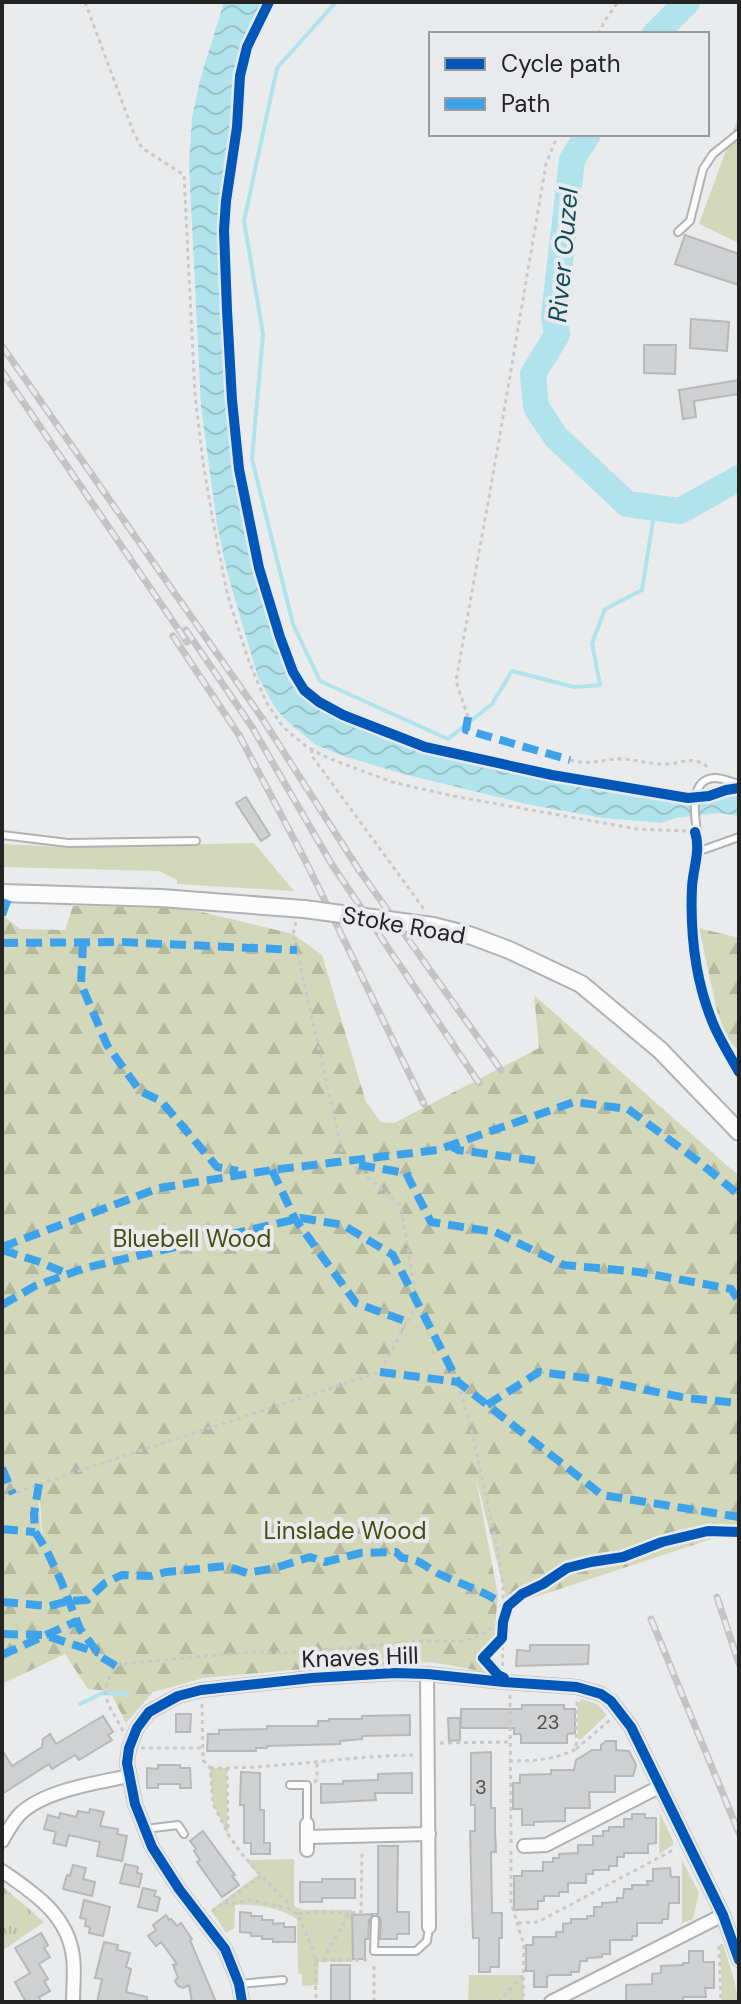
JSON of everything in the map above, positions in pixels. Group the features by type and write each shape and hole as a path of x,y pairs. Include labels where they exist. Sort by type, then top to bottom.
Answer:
{"street":[{"name":"Stoke Road","path":"2,893 161,898 302,909 433,926 472,936 581,984 660,1050 739,1132"},
{"name":"Knaves Hill","path":"130,1746 137,1728 149,1712 178,1696 201,1690 395,1673 577,1687 601,1694 620,1711 631,1727 723,1915 739,1960"},
{"path":"427,1674 429,1927"},
{"path":"130,1746 127,1763 135,1804 152,1847 179,1889 225,1949 239,1984 242,2002"},
{"path":"2,1841 21,1813 43,1799 69,1789 129,1776"},
{"path":"524,1846 546,1845 659,1787"},
{"path":"307,1837 429,1834"},
{"path":"2,1871 52,1909 70,1940 73,2002"},
{"path":"551,2002 723,1915"}],"lane":[{"path":"678,232 690,221 703,169 713,154 739,133"},
{"path":"739,784 714,778 700,784 696,790 695,832 698,841 692,887 697,966 706,1003 716,1030 739,1072"},
{"path":"2,835 68,843 196,841"},
{"path":"697,852 739,837"},
{"path":"290,1785 307,1785 307,1837"},
{"path":"145,1829 178,1825 184,1834"},
{"path":"375,1920 374,1951 416,1951 427,1941 429,1927"},
{"path":"239,1984 283,1980"}],"path":[{"path":"85,2 142,148 184,175 195,395 203,462 227,593 248,659 266,702 283,727 328,758 392,782 637,829 695,832"},
{"path":"599,32 618,2"},
{"path":"468,717 456,681 546,164 557,136"},
{"path":"312,749 312,756 423,907 433,926"},
{"path":"570,760 584,764 621,759 669,765 679,761 695,761 713,771 714,778"},
{"path":"2,1498 380,1372 417,1304 401,1206 343,1156 293,934 302,909"},
{"path":"458,1382 474,1441 503,1584 504,1680"},
{"path":"202,1748 130,1746 107,1703 105,1692 107,1681 116,1666 131,1662 251,1652 288,1653 424,1641 461,1641 475,1638 503,1622 508,1606 515,1600"},
{"path":"492,1648 502,1638"},
{"path":"490,1666 504,1680"},
{"path":"576,1749 577,1687"},
{"path":"201,1690 203,1760 210,1768 213,1804 241,1853 287,1903 287,1908"},
{"path":"509,1761 564,1755 576,1749 620,1711"},
{"path":"210,1768 317,1763 509,1742"},
{"path":"307,1785 317,1780 317,1763"},
{"path":"227,1768 228,1834"},
{"path":"224,1903 250,1900 287,1908 298,1914 361,1912 362,1836"},
{"path":"518,1923 538,1922 687,1843"},
{"path":"202,1918 262,1876"},
{"path":"323,1960 349,1913"},
{"path":"298,1914 315,1960 316,2002"},
{"path":"721,2002 718,1942 730,1932"},
{"path":"374,1951 374,2002"},
{"path":"315,1960 374,1961"},
{"path":"498,2002 524,1976"}],"green space":[{"path":"739,115 739,243 699,224"},
{"path":"254,843 294,891 177,884 177,880 159,871 2,867 2,844 66,847"},
{"path":"73,906 185,908 293,934 322,955 366,1102 381,1122 394,1123 539,1048 534,995 739,1176 739,1530 508,1606 475,1473 498,1596 498,1638 480,1657 491,1673 431,1662 204,1678 153,1692 126,1723 110,1691 88,1689 65,1654 2,1684 2,1531 30,1537 41,1545 42,1530 39,1484 2,1498 2,915 20,929 65,930","holes":["416,1305 446,1389 381,1377"]},
{"path":"699,928 739,938 739,1052 726,1036 717,1011"},
{"path":"416,1304 447,1389 380,1377"},
{"path":"40,1483 42,1545 30,1537 2,1531 2,1498"},
{"path":"582,1699 597,1704 607,1715 580,1740 578,1703"},
{"path":"210,1768 227,1768 228,1834 213,1804"},
{"path":"660,1813 673,1845 659,1854"},
{"path":"294,1859 294,1906 303,1910 352,1910 353,1962 319,1962 318,1985 302,1986 302,1974 298,1974 297,1919 267,1907 235,1905 234,1928 226,1933 211,1910 258,1875 247,1862 250,1860"},
{"path":"682,1860 699,1893 693,1919 682,1923"},
{"path":"2,1886 44,1922 2,1951"},
{"path":"720,1944 723,1944 738,2002 722,2002"},
{"path":"469,1975 523,1975 524,2002 468,2002"}],"water":[{"path":"224,2 263,2 251,22 237,63 233,119 222,190 226,379 235,469 247,530 276,637 295,686 305,697 344,720 410,748 623,795 685,804 739,792 739,816 719,813 661,823 603,818 526,804 346,757 316,745 276,709 258,677 227,572 217,524 201,407 189,164 192,118 200,80"}],"building":[{"path":"685,235 739,254 739,285 675,264"},
{"path":"691,319 729,322 727,351 690,348"},
{"path":"644,345 676,345 675,374 644,373"},
{"path":"739,380 739,394 694,401 696,417 683,419 679,390"},
{"path":"246,797 270,835 261,841 236,803"},
{"path":"530,1645 589,1645 588,1664 516,1666 517,1650 530,1651"},
{"path":"522,1705 564,1705 564,1709 575,1709 575,1733 567,1734 567,1743 521,1743 521,1734 514,1734 514,1728 461,1728 461,1709 522,1709"},
{"path":"176,1714 191,1714 190,1732 176,1732"},
{"path":"410,1715 410,1735 362,1736 362,1739 340,1741 340,1744 267,1746 256,1748 256,1751 207,1751 208,1734 219,1734 219,1730 318,1726 318,1721 329,1719"},
{"path":"103,1716 113,1732 108,1735 112,1740 79,1760 75,1755 52,1769 49,1764 2,1794 2,1750 12,1766 42,1747 43,1739 50,1734 56,1744"},
{"path":"448,1718 460,1718 460,1740 449,1741"},
{"path":"606,1741 616,1741 616,1750 629,1751 636,1765 633,1776 615,1776 615,1792 589,1792 590,1808 565,1808 565,1821 522,1825 522,1809 513,1809 513,1783 520,1783 520,1775 574,1770 576,1760 592,1750 601,1750 601,1745"},
{"path":"491,1752 491,1808 495,1808 496,1852 491,1852 492,1913 502,1913 502,1938 499,1938 499,1967 490,1967 490,1972 479,1972 479,1938 473,1938 470,1831 475,1831 475,1805 471,1805 471,1753"},
{"path":"158,1765 190,1768 191,1788 180,1788 180,1784 158,1784 158,1788 147,1788 147,1768 158,1769"},
{"path":"241,1772 260,1773 264,1843 270,1843 270,1854 251,1854 251,1843 244,1843"},
{"path":"412,1773 412,1793 375,1793 376,1800 321,1803 321,1784 378,1780 378,1774"},
{"path":"90,1809 104,1812 100,1826 118,1829 117,1834 127,1836 122,1861 97,1856 100,1842 69,1835 66,1846 53,1843 56,1832 44,1829 48,1815 59,1818 60,1813 76,1817 78,1811 89,1813"},
{"path":"632,1814 656,1818 656,1843 648,1844 648,1853 624,1853 624,1857 617,1857 617,1866 586,1874 586,1883 568,1883 568,1892 559,1892 559,1896 544,1896 544,1901 538,1901 538,1909 514,1910 514,1876 522,1876 522,1871 543,1871 543,1862 553,1862 559,1854 578,1853 578,1845 593,1845 593,1836 603,1836 603,1831 609,1831 609,1827 624,1827 624,1819 632,1819"},
{"path":"203,1831 239,1885 222,1897 197,1862 200,1860 190,1841"},
{"path":"378,1846 398,1846 397,1912 409,1912 409,1934 397,1934 397,1939 380,1939 381,1919 376,1914"},
{"path":"125,1864 138,1867 137,1873 142,1874 139,1887 120,1883"},
{"path":"73,1865 86,1868 83,1879 95,1882 92,1896 63,1889"},
{"path":"670,1868 671,1877 679,1877 679,1903 669,1903 668,1919 662,1919 662,1923 637,1923 637,1936 632,1936 632,1940 610,1940 610,1954 580,1961 579,1972 549,1975 547,1987 534,1987 534,1971 526,1971 526,1945 533,1945 533,1937 556,1937 556,1932 563,1932 563,1924 571,1923 571,1919 587,1919 587,1916 594,1916 594,1907 623,1898 624,1889 632,1889 632,1885 648,1885 647,1881 653,1881 653,1869"},
{"path":"322,1879 355,1879 355,1898 300,1902 300,1882 322,1882"},
{"path":"143,1888 156,1891 154,1896 160,1898 157,1911 138,1907"},
{"path":"84,1900 110,1907 103,1936 89,1933 90,1927 85,1926 86,1919 80,1918"},
{"path":"240,1912 262,1916 262,1920 273,1920 273,1924 284,1923 284,1927 295,1927 295,1942 273,1942 273,1939 240,1932"},
{"path":"373,1914 369,1920 368,1939 365,1939 365,1959 353,1959 352,1915"},
{"path":"166,1915 177,1926 181,1923 192,1939 216,2002 192,2002 189,1985 183,1988 175,1981 178,1977 173,1965 177,1964 161,1942 156,1946 148,1936 156,1930 153,1925"},
{"path":"41,1933 48,1945 44,1948 50,1957 39,1964 48,1979 44,1981 50,1991 39,1997 41,2002 26,2002 15,1982 30,1973 15,1948"},
{"path":"104,1942 118,1945 117,1950 130,1953 126,1967 131,1969 126,1992 147,1997 147,2002 97,2002 102,1979 95,1978"},
{"path":"689,1951 703,1951 703,1962 714,1962 714,1988 705,1988 706,1997 683,1997 683,2002 626,2002 626,1985 652,1984 652,1974 661,1973 661,1966 689,1963"},
{"path":"331,1965 350,1965 350,2002 331,2002"}],"waterway":[{"path":"336,2 277,68 244,221 263,334 252,459 293,624 320,681 448,739 492,704 512,671 574,687 600,685 592,643 605,609 642,590 655,508"},
{"name":"River Ouzel","path":"657,32 687,2"},
{"name":"River Ouzel","path":"587,136 572,160 554,315 557,335 533,374 536,407 556,437 627,504 680,511 739,478"},
{"path":"80,1704 103,1693 127,1694"}],"railway":[{"path":"2,346 262,718 359,870 501,1070"},
{"path":"2,371 187,642"},
{"path":"186,630 252,727 331,863 479,1083"},
{"path":"173,636 239,735 306,862 424,1104"},
{"path":"717,1597 739,1664"},
{"path":"651,1619 739,1833"}],"marked path":[{"path":"468,717 466,730 570,760"},
{"path":"2,915 10,893"},
{"path":"83,942 81,984 107,1045 140,1091 161,1101 217,1167 238,1171"},
{"path":"2,943 120,942 297,950"},
{"path":"2,1247 159,1188 272,1170 437,1150 574,1102 628,1109 739,1195"},
{"path":"449,1145 458,1150 539,1161"},
{"path":"359,1165 406,1173 431,1222 495,1232 564,1265 639,1272 731,1289 739,1301"},
{"path":"272,1170 295,1219 356,1303 408,1322"},
{"path":"2,1305 35,1286 85,1268 301,1218 343,1225 393,1255 458,1382 602,1495 739,1517"},
{"path":"2,1250 68,1274"},
{"path":"380,1372 458,1382"},
{"path":"487,1405 539,1372 594,1379 686,1398 739,1403"},
{"path":"2,1468 13,1494"},
{"path":"39,1484 34,1514 35,1532 61,1581 80,1629 101,1657 116,1666"},
{"path":"2,1529 35,1532"},
{"path":"2,1602 49,1606 87,1600 105,1583 122,1575 151,1576 226,1566 247,1573 310,1557 325,1562 361,1553 396,1552 402,1558 418,1561 503,1604"},
{"path":"2,1655 77,1621"},
{"path":"2,1634 44,1635 99,1653"}],"cycle path":[{"path":"269,2 247,47 240,76 224,230 232,400 239,469 259,568 293,672 304,690 319,702 343,715 425,747 552,775 688,798 739,788"},
{"path":"695,832 697,846 692,923 699,977 708,1012 739,1072"},
{"path":"504,1682 504,1678 483,1658 502,1638 508,1606 522,1594 567,1568 623,1557 662,1542 708,1531 739,1532"},
{"path":"242,2002 239,1984 225,1949 179,1889 152,1847 135,1804 127,1763 129,1748 137,1728 149,1712 178,1696 201,1690 312,1678 427,1674 577,1687 601,1694 611,1701 631,1727 723,1915 739,1960"}],"park label":[{"name":"Bluebell Wood","path":"192,1238"},
{"name":"Linslade Wood","path":"345,1530"}]}
